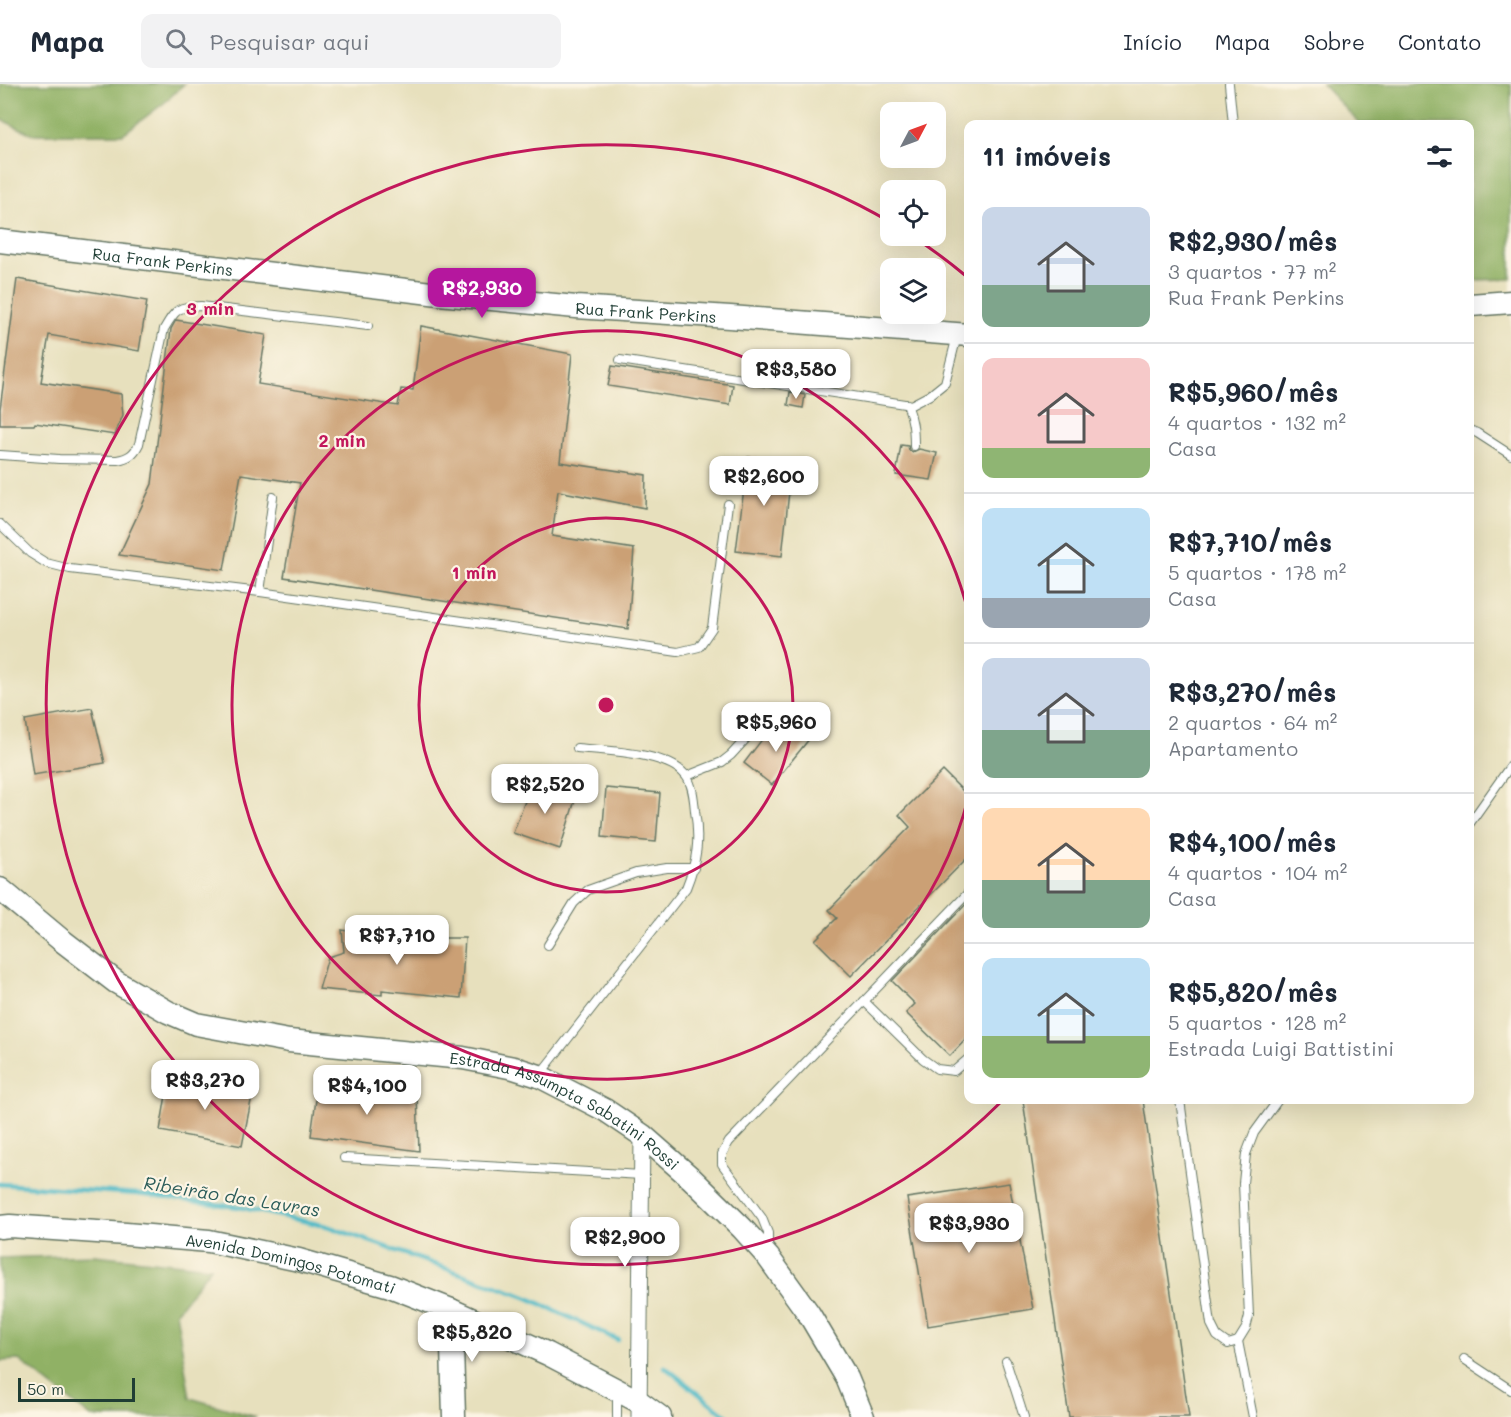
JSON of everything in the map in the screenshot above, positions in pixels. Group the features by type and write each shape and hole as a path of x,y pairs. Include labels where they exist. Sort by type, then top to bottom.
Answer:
{"street":[{"name":"Rua Frank Perkins","path":"0,241 462,297 963,335"},
{"path":"1474,305 1511,302"},
{"name":"Estrada Assumpta Sabatini Rossi","path":"0,889 116,982 168,1012 196,1024 289,1041 463,1058 514,1068 539,1076 605,1110 642,1135 698,1185 768,1257 809,1314 847,1378 863,1417"},
{"path":"638,1409 642,1135"},
{"name":"Avenida Domingos Potomati","path":"0,1227 208,1241 299,1260 378,1283 451,1310 548,1354 617,1390 638,1409 660,1417"},
{"path":"451,1310 453,1417"}],"lane":[{"path":"1229,84 1233,120"},
{"path":"0,455 117,460 126,459 132,455 139,444 164,328 178,309 201,306 368,326"},
{"path":"620,360 911,405 930,395 945,383 963,335"},
{"path":"907,404 914,425 914,446"},
{"path":"1474,432 1511,455"},
{"path":"260,592 273,497"},
{"path":"0,524 30,553 46,563 70,569 260,592 678,652 699,647 712,628 728,504"},
{"path":"687,776 722,762 765,718 769,717 798,727"},
{"path":"539,1076 686,888 694,868 697,848 697,819 692,790 687,776 676,766 652,757 577,748"},
{"path":"1474,818 1511,765"},
{"path":"548,945 574,903 588,890 636,873 667,868 694,868"},
{"path":"768,1257 768,1233 762,1218 722,1164 722,1154 729,1142 964,897"},
{"path":"864,1001 923,1059 937,1069 954,1071 964,1062"},
{"path":"1181,1104 1211,1324 1217,1336 1228,1344 1238,1341 1246,1328 1249,1316 1243,1183 1246,1155 1254,1133 1275,1104"},
{"path":"344,1158 642,1175"},
{"path":"1238,1341 1253,1417"},
{"path":"1464,1359 1511,1390"},
{"path":"1006,1361 1024,1417"},
{"path":"617,1390 617,1417"}],"green space":[{"path":"0,84 184,84 164,103 123,134 32,134 0,119"},
{"path":"1322,84 1511,84 1511,279 1474,280 1474,120 1356,120"},
{"path":"94,1255 211,1267 176,1312 190,1398 256,1417 91,1417 19,1360 0,1361 0,1258"}],"building":[{"path":"17,279 147,301 139,351 49,335 41,382 121,394 123,415 115,435 35,423 34,425 0,425 0,409"},
{"path":"176,320 266,335 258,384 398,406 401,389 413,390 421,326 572,354 560,462 646,475 645,508 558,491 552,536 634,549 628,629 284,577 300,483 241,474 224,570 119,555 152,484 171,329"},
{"path":"612,366 733,385 730,405 608,386"},
{"path":"790,392 805,395 803,408 788,405"},
{"path":"901,445 908,446 913,452 919,449 937,453 931,480 896,475"},
{"path":"748,457 792,464 782,556 736,551"},
{"path":"92,708 105,763 33,775 25,720"},
{"path":"773,725 810,738 772,785 744,763"},
{"path":"943,771 964,792 964,861 851,976 815,940 837,918 829,910 910,827 899,815"},
{"path":"533,780 576,797 560,849 513,833"},
{"path":"606,788 660,793 656,842 602,837"},
{"path":"964,906 964,1041 950,1056 906,1013 915,1004 892,981"},
{"path":"342,930 396,940 396,938 465,938 461,998 382,990 382,995 319,989 328,957 344,952"},
{"path":"170,1071 252,1096 242,1146 160,1131"},
{"path":"345,1083 417,1095 419,1151 311,1136 318,1085"},
{"path":"1024,1104 1144,1104 1189,1417 1069,1417"},
{"path":"1009,1183 1033,1309 928,1326 907,1198"}],"waterway":[{"name":"Ribeirão das Lavras","path":"0,1184 137,1194 239,1207 327,1226 526,1297 618,1340"},
{"name":"Ribeirão das Lavras","path":"665,1367 728,1417"}]}
